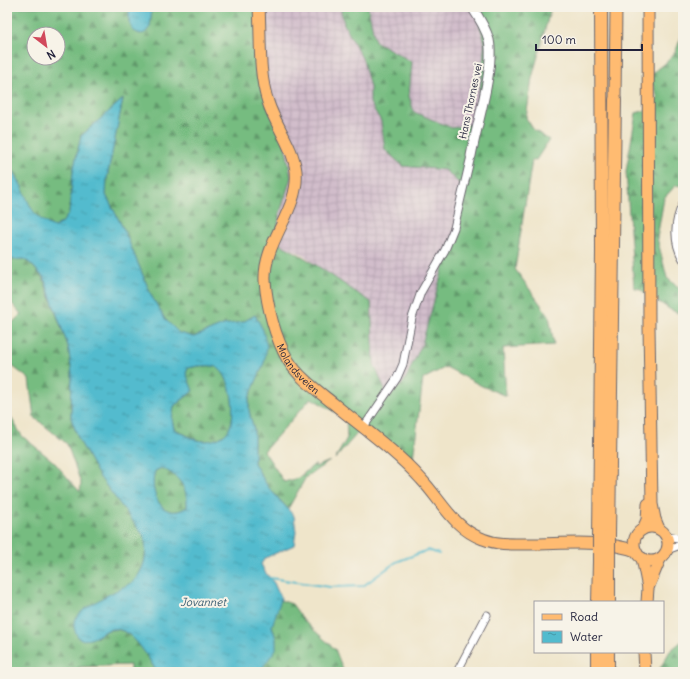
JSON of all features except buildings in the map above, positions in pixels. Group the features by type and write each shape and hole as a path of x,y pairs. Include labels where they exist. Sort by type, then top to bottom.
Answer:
{"highway":[{"path":"601,7 602,257 606,539"},
{"path":"598,601 606,539 615,100"},
{"path":"604,562 609,601"},
{"path":"597,653 597,672"},
{"path":"608,653 608,672"}],"main road":[{"name":"Molandsveien","path":"259,7 265,93 272,114 292,155 296,174 294,194 266,261 266,281 271,312 283,350 294,369 315,389 416,474 456,522 475,536 503,544 606,539 640,532"},
{"path":"615,100 616,7"},
{"path":"643,7 644,244 648,504 647,520 634,544 639,555 648,588"},
{"path":"647,601 648,588 660,559 668,550 669,544 654,512 652,481 649,328 648,7"},
{"path":"640,532 653,527 663,532"},
{"name":"Molandsveien","path":"606,539 639,555"},
{"path":"639,555 651,561 660,559"},
{"path":"644,653 645,672"}],"street":[{"name":"Hans Thornes vei","path":"470,156 490,64 489,40 478,16 472,7"},
{"path":"363,428 397,378 403,364 412,318 421,292 445,250 454,228 470,156"},
{"path":"683,204 677,220 676,229 677,244 683,259"},
{"path":"663,532 683,539"},
{"path":"668,550 683,544"},
{"path":"457,672 487,615"}],"shaded area":[{"path":"260,7 343,7 341,10 344,24 363,60 370,87 370,103 381,121 385,150 403,166 445,170 460,184 460,226 444,265 422,344 404,382 388,398 374,364 371,302 336,280 302,254 276,242 279,216 291,177 267,103"},
{"path":"368,7 474,7 485,42 481,83 473,124 452,128 414,112 409,96 412,62 375,41"}],"green space":[{"path":"7,7 129,7 129,22 150,27 152,7 260,7 262,69 284,140 291,177 279,216 276,242 313,263 371,302 374,364 388,398 404,382 422,344 444,265 459,226 460,184 445,170 403,166 385,150 381,121 370,103 370,87 363,60 344,24 341,10 343,7 368,7 375,41 412,62 409,96 414,112 452,128 473,124 481,83 485,42 474,7 551,7 532,78 526,118 534,130 549,140 536,160 532,160 515,269 549,316 554,345 503,348 506,396 482,386 446,367 423,379 413,459 362,428 335,459 347,438 346,418 311,398 264,451 284,482 298,478 315,464 315,467 330,461 306,477 288,509 268,487 254,463 254,430 249,411 249,398 264,363 263,330 255,315 243,322 223,325 194,337 179,333 165,319 152,297 124,230 106,195 107,178 123,99 81,136 73,172 69,213 62,223 54,227 42,222 31,211 18,179 7,162 7,107 11,98 12,83 7,59"},
{"path":"683,23 683,185 675,186 664,198 657,238 667,278 683,292 683,315 671,310 638,288 634,288 626,171 636,113 647,110 658,98 649,76 674,54 677,49"},
{"path":"23,259 31,264 43,278 68,346 72,373 71,418 79,440 99,476 144,536 146,548 144,563 138,577 96,638 108,630 126,632 133,637 144,650 157,672 130,672 130,665 79,667 80,672 7,672 7,411 22,436 54,462 80,492 81,483 67,444 34,417 29,379 7,362 7,328 21,314 7,298 7,260"},
{"path":"198,366 214,366 221,371 226,378 232,396 233,415 229,429 222,436 208,441 201,441 193,438 174,428 172,419 174,406 190,394 186,373 188,368"},
{"path":"161,468 173,474 181,483 186,493 187,507 178,511 170,511 159,503 155,496 153,480 155,471"},
{"path":"280,600 292,604 305,622 335,649 344,672 258,672 263,667 276,639 272,626"},
{"path":"683,640 683,672 658,672 670,651"}],"water":[{"path":"129,7 152,7 150,27 145,33 140,34 133,31 129,22"},
{"name":"Jovannet","path":"123,99 107,178 106,195 124,230 152,297 165,319 179,333 194,337 223,325 243,322 255,315 263,330 267,347 264,363 249,398 249,411 254,430 254,463 268,487 294,516 296,532 294,545 265,558 261,564 265,572 274,583 281,599 272,626 276,639 276,649 258,672 157,672 143,650 131,636 124,631 116,629 108,630 94,638 84,640 79,639 75,631 74,622 82,611 90,605 133,582 137,577 143,566 146,549 145,542 144,536 99,476 79,440 71,418 72,373 68,346 44,278 24,259 7,260 7,162 18,178 31,208 46,223 54,227 62,223 69,213 73,172 81,136","holes":["198,366 214,366 221,371 226,378 232,396 233,415 229,429 222,436 208,441 198,440 174,429 172,419 174,406 193,391 186,373 188,368","161,468 173,474 181,483 186,494 187,507 178,511 171,511 164,508 159,503 153,480 155,471"]}],"waterway":[{"path":"270,578 330,587 363,586 396,562 428,550 439,554"}]}
